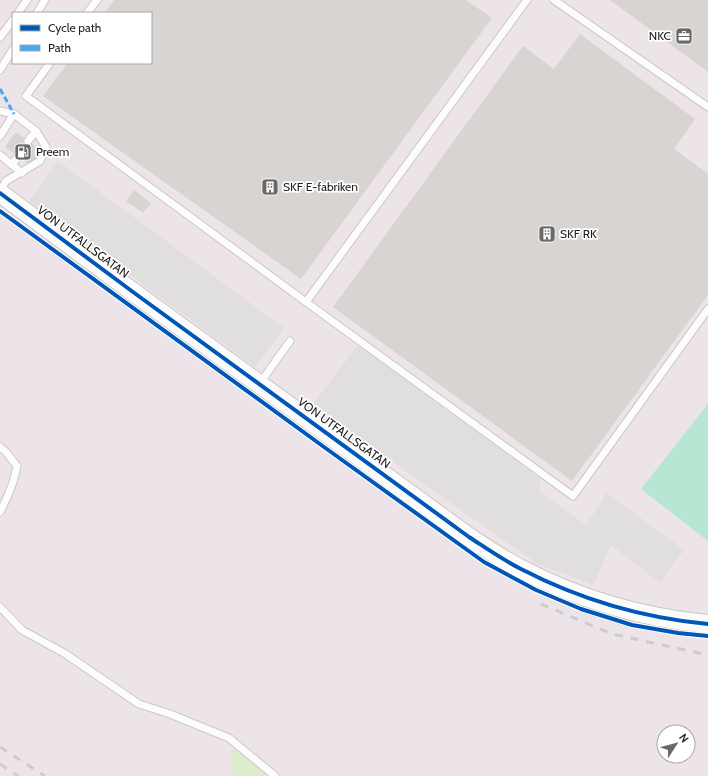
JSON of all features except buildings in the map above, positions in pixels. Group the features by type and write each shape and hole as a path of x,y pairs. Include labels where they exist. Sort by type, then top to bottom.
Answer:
{"street":[{"name":"VON UTFALLSGATAN","path":"0,192 133,292 469,537 520,568 575,593 632,612 708,624"}],"lane":[{"path":"19,12 27,0"},
{"path":"38,12 45,0"},
{"path":"88,12 97,0"},
{"path":"306,302 527,0"},
{"path":"554,0 708,107"},
{"path":"0,37 12,21"},
{"path":"0,70 12,50"},
{"path":"49,64 26,96 573,496 708,309"},
{"path":"0,111 14,114 36,131 46,147 40,161 22,173 6,181 0,192"},
{"path":"0,136 14,114"},
{"path":"28,142 36,131"},
{"path":"0,155 22,173"},
{"path":"12,165 18,156"},
{"path":"259,384 290,342"},
{"path":"0,447 17,466 15,480 0,512"},
{"path":"0,607 22,630 64,653 139,704 170,714 229,738 275,776"}],"shaded area":[{"path":"0,0 708,0 708,776 0,776"},
{"path":"58,161 284,328 255,367 29,201"},
{"path":"358,345 541,479 539,491 586,525 607,493 684,550 660,583 611,545 593,585 536,563 312,405"}],"green space":[{"path":"708,404 708,541 641,489"},
{"path":"234,749 240,750 274,776 234,776 230,752"}],"railway":[{"path":"541,604 612,634 708,655"},
{"path":"0,747 45,776"},
{"path":"0,764 18,776"}],"marked path":[{"path":"0,89 14,114"}],"cycle path":[{"path":"0,193 469,537 501,558 543,580 612,606 660,617 708,624"},
{"path":"0,211 484,562 536,590 581,609 632,625 678,633 708,636"}],"place":[{"name":"NKC","path":"684,36"},
{"name":"Preem","path":"23,152"},
{"name":"SKF E-fabriken","path":"270,187"},
{"name":"SKF RK","path":"547,234"}]}
